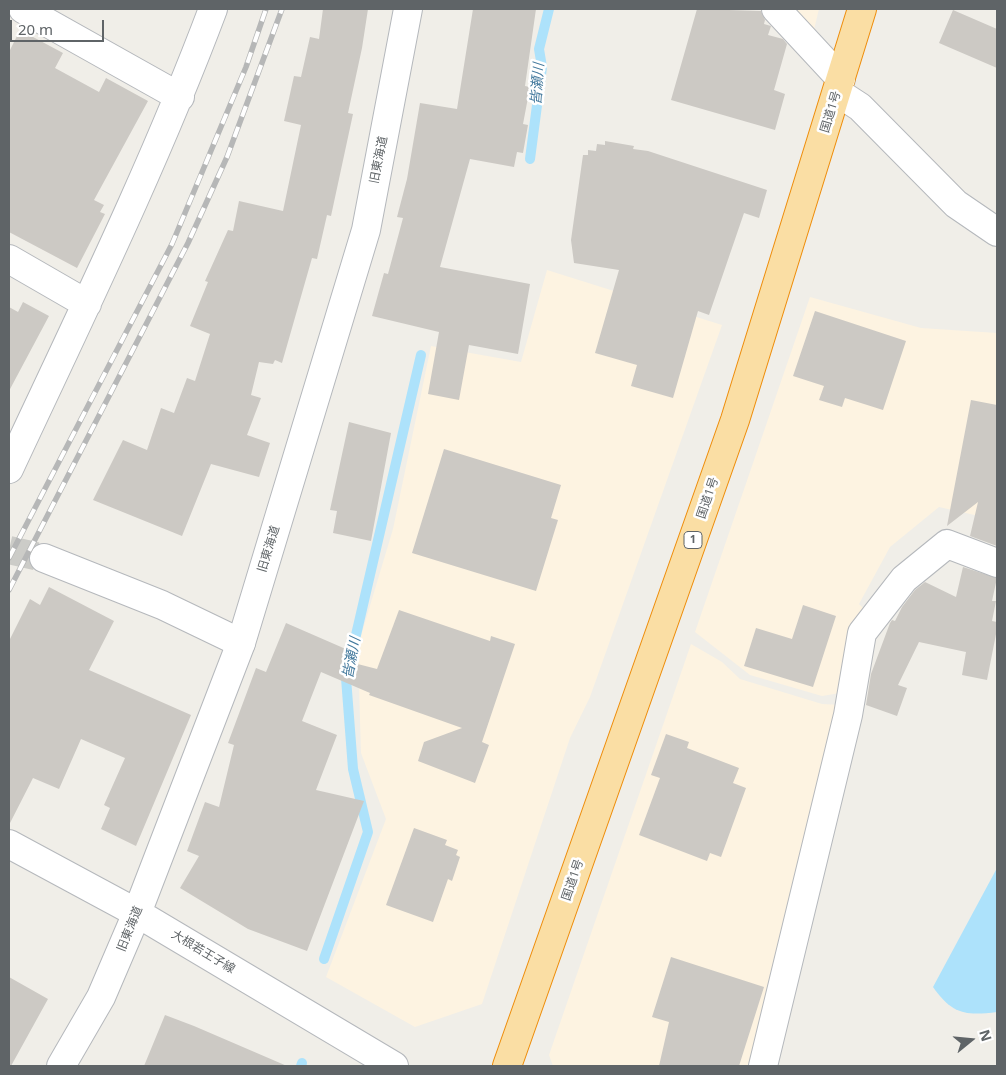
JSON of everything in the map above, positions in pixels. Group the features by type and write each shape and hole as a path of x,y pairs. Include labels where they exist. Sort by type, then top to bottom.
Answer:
{"highway":[{"name":"国道1号","path":"507,1066 736,420 862,9"}],"street":[{"path":"23,9 180,97"},
{"path":"9,469 87,304 180,97 214,9"},
{"name":"旧東海道","path":"61,1066 101,997 137,913 241,643 366,230 408,9"},
{"path":"776,9 839,85 956,204 997,232"},
{"path":"9,259 87,304"},
{"path":"763,1066 848,715 862,632 904,579 947,544 997,563"},
{"path":"44,558 162,605 241,643"},
{"name":"大根若王子線","path":"9,844 137,913 394,1066"}],"shaded area":[{"path":"786,9 819,9 812,38"},
{"path":"547,270 722,325 590,697 570,738 482,1004 415,1027 326,977 386,819 361,753 359,686 354,659 393,529 431,346 521,362"},
{"path":"810,297 921,328 997,333 997,520 939,507 890,547 859,604 866,611 846,637 854,637 846,692 822,696 750,675 695,632"},
{"path":"691,644 722,662 740,679 822,704 841,705 756,1066 553,1066 549,1055"}],"water":[{"path":"997,868 997,1012 968,1013 953,1008 933,987"}],"building":[{"path":"323,9 368,9 348,113 353,114 331,216 327,215 317,259 312,258 282,363 275,360 273,364 259,362 251,395 261,398 247,435 270,443 259,477 211,464 182,536 93,500 123,440 147,450 161,408 174,413 187,378 195,381 210,334 190,326 208,282 205,281 228,230 233,231 239,201 283,211 301,125 284,121 294,76 301,77 310,37 319,39"},
{"path":"473,9 536,9 525,86 530,87 523,124 528,125 523,153 517,152 514,167 470,159 440,267 530,284 518,354 469,345 459,400 428,394 439,332 372,316 384,273 388,274 403,218 397,217 407,179 420,103 457,109"},
{"path":"697,9 761,11 765,20 764,24 771,26 768,35 783,39 787,44 774,90 785,94 775,130 671,100"},
{"path":"953,10 997,29 997,68 939,43"},
{"path":"20,30 63,53 55,68 99,92 106,78 148,101 94,200 104,205 100,212 105,214 77,268 9,232 9,52"},
{"path":"605,141 634,146 633,149 648,151 767,190 759,218 744,213 709,315 698,311 673,398 631,386 637,365 595,353 619,270 574,263 571,240 583,155 588,155 588,150 596,151 597,144 605,145"},
{"path":"23,302 49,316 9,391 9,307 18,312"},
{"path":"815,311 906,341 883,410 845,398 842,407 819,400 824,386 793,376"},
{"path":"971,400 997,405 997,546 970,536 978,502 947,526"},
{"path":"349,422 391,433 371,541 333,533 337,511 330,510"},
{"path":"444,449 561,485 551,518 558,520 536,591 412,553"},
{"path":"963,567 997,578 992,601 996,601 992,621 997,622 997,629 987,680 962,675 966,652 919,642 898,685 907,688 897,716 866,705 871,674 892,620 895,621 902,607 915,590 925,582 956,597"},
{"path":"49,587 114,621 89,670 191,715 136,846 101,829 110,808 104,805 125,758 81,739 59,789 33,778 9,825 9,641 30,599 40,605"},
{"path":"803,605 836,616 813,687 744,666 756,628 792,639"},
{"path":"399,610 490,641 491,636 515,644 482,742 489,745 475,783 418,761 424,742 462,728 369,695 370,693 321,672 302,721 337,735 316,790 364,801 307,951 248,929 180,888 199,856 187,851 205,802 219,807 234,745 228,743 256,668 266,672 286,623 348,650 346,661 377,669"},
{"path":"666,734 689,742 687,748 739,768 733,783 746,788 721,857 710,853 707,861 639,835 660,778 651,775"},
{"path":"414,828 447,840 445,845 458,850 456,855 460,857 452,881 448,879 433,922 386,905"},
{"path":"671,957 764,987 739,1066 659,1066 669,1022 652,1017"},
{"path":"9,977 48,999 11,1066 9,1066"},
{"path":"165,1015 194,1026 287,1066 144,1066"}],"waterway":[{"name":"皆瀬川","path":"530,159 542,67 539,49 549,9"},
{"name":"皆瀬川","path":"324,959 368,832 353,769 346,678 421,355"}],"tunnel":[{"path":"9,550 44,558"}],"railway":[{"path":"9,558 172,244 246,67 266,9"},
{"path":"9,590 188,243 227,157 282,9"}]}
